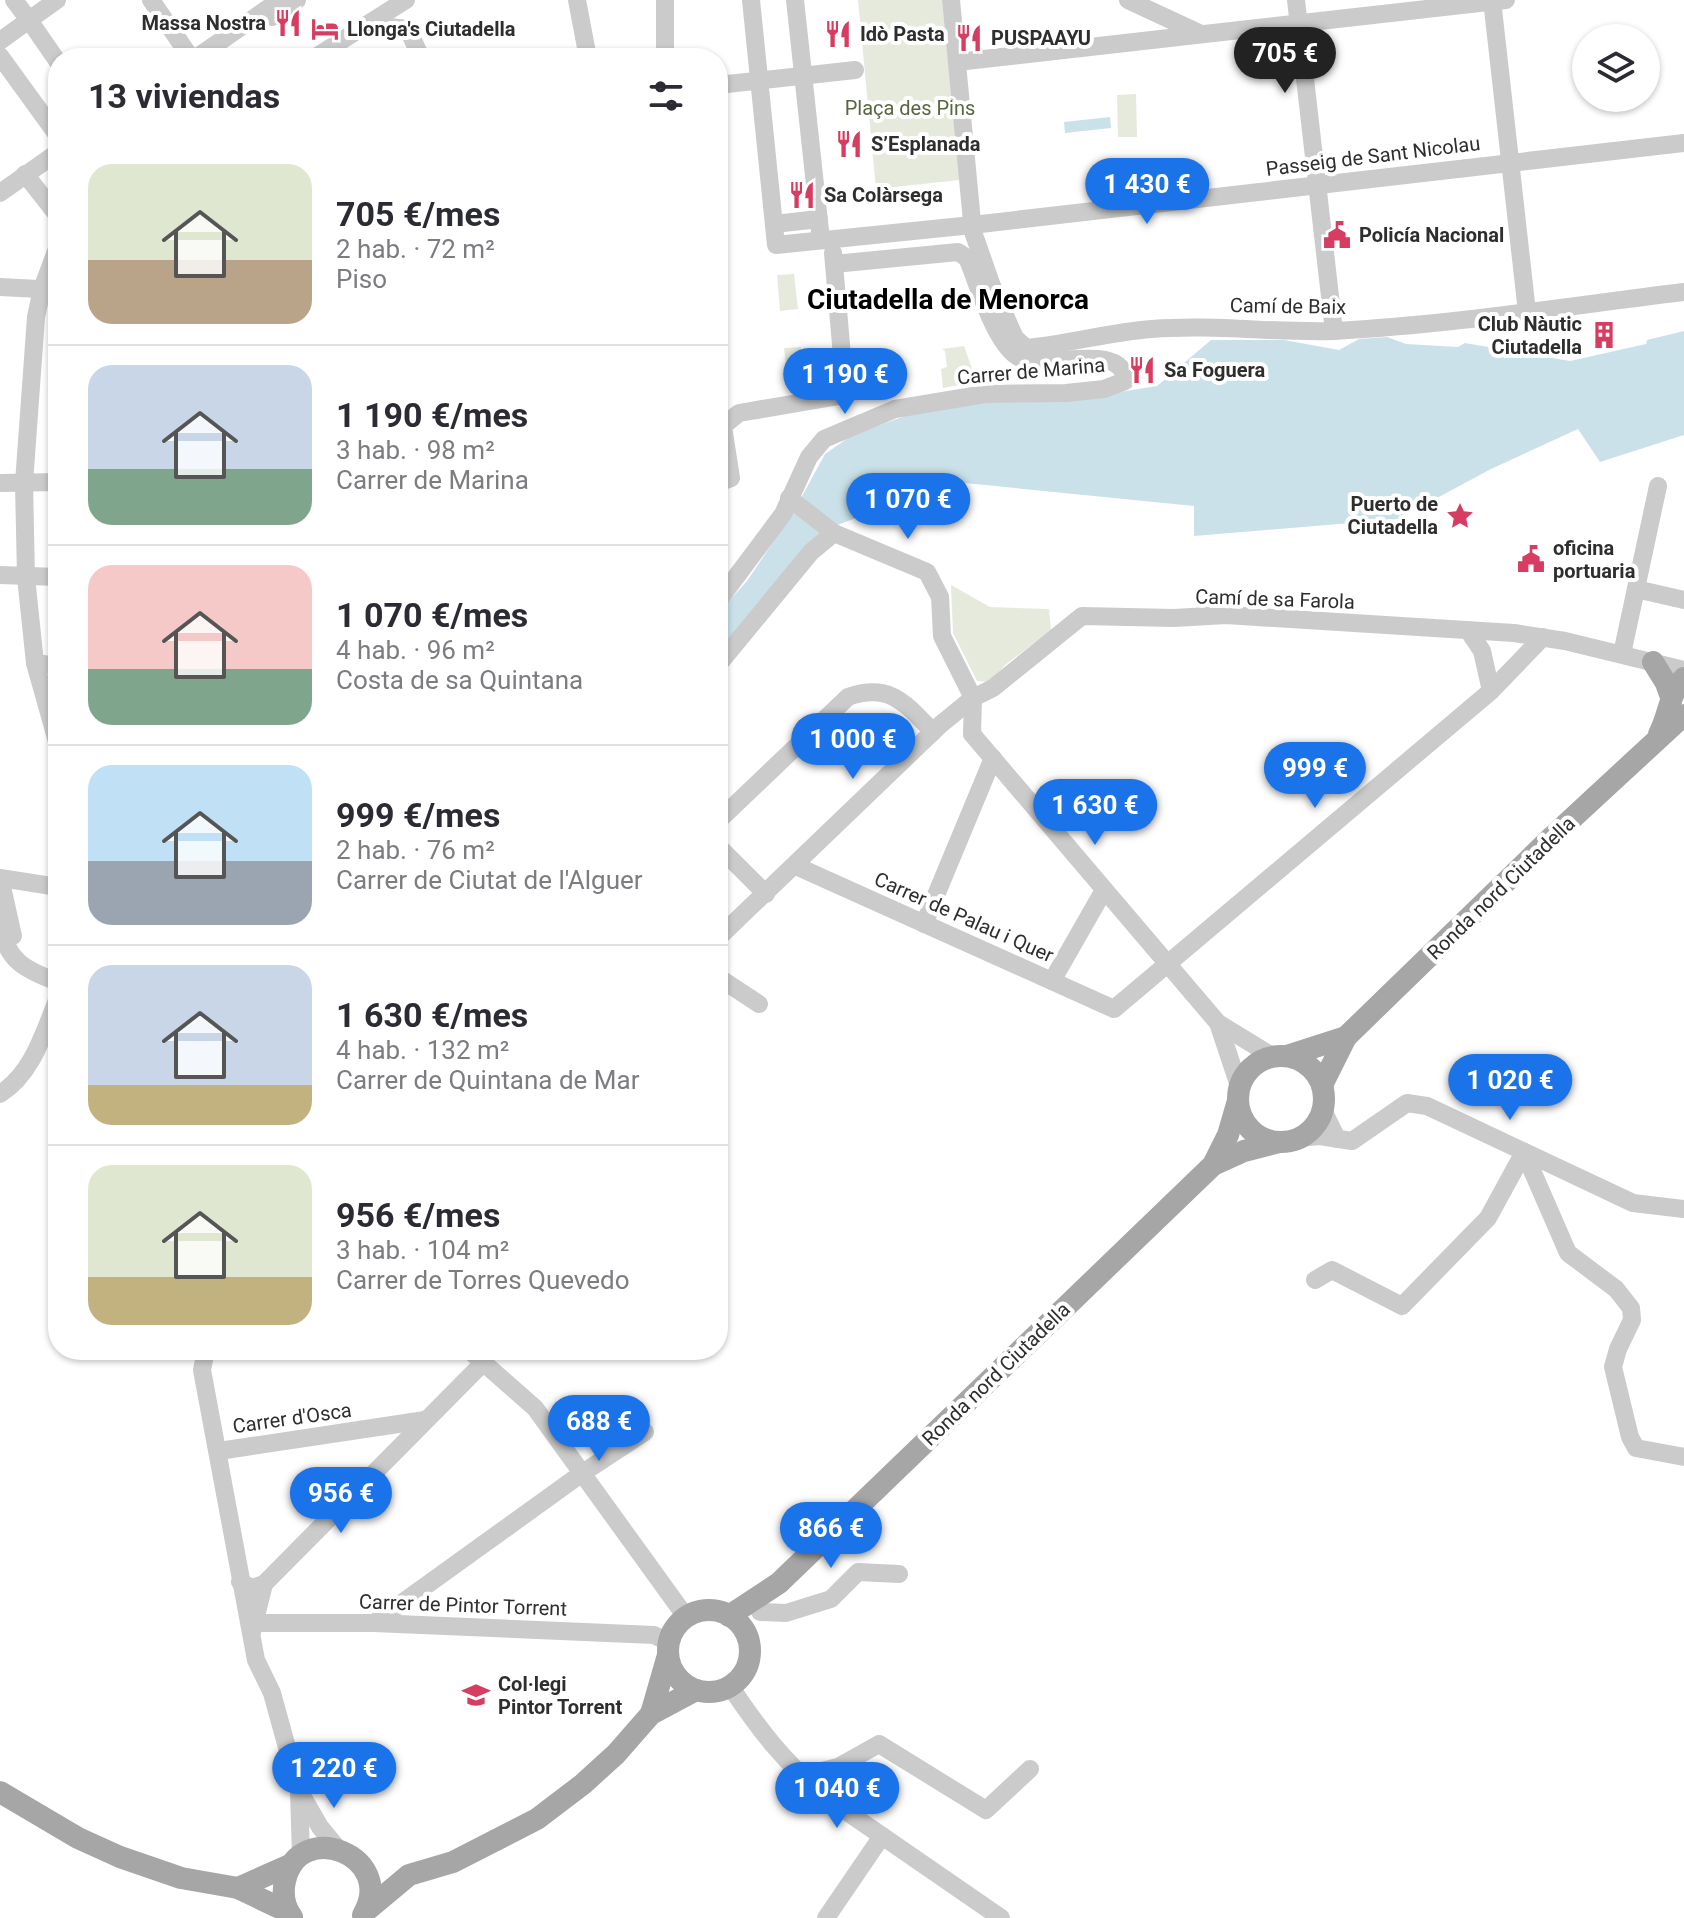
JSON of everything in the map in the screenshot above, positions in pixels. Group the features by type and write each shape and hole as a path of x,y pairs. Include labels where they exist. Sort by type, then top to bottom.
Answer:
{"main road":[{"path":"1653,662 1678,706"},
{"path":"1678,706 1684,678"},
{"name":"Ronda nord Ciutadella","path":"1322,1085 1346,1037 1656,739 1678,706"},
{"name":"Ronda nord Ciutadella","path":"1280,1056 1346,1037"},
{"path":"1280,1056 1303,1062 1314,1071 1322,1085 1323,1110 1317,1123 1289,1140 1266,1139 1250,1130 1241,1116 1238,1095 1245,1074 1255,1064 1280,1056"},
{"name":"Ronda nord Ciutadella","path":"729,1616 779,1583 1213,1165 1228,1135 1238,1095"},
{"name":"Ronda nord Ciutadella","path":"1213,1165 1244,1151 1289,1140"},
{"name":"Ronda nord Ciutadella","path":"748,1641 760,1612 779,1583"},
{"path":"651,1714 672,1632 686,1617 707,1610 729,1616 738,1622 748,1641 749,1654 747,1666 740,1677 730,1686 710,1692 696,1690 677,1677 668,1648"},
{"path":"363,1914 409,1875 453,1862 537,1819 616,1754 651,1714 696,1690"},
{"path":"0,1792 78,1838 150,1869 238,1888 290,1915"},
{"path":"238,1888 326,1848 339,1850 352,1856 362,1866 370,1888 363,1914"},
{"path":"290,1915 283,1887 296,1860"},
{"path":"362,1866 409,1875"}],"street":[{"path":"14,0 48,48"},
{"path":"48,120 1,42 57,0"},
{"path":"151,0 187,48"},
{"path":"209,48 280,0"},
{"path":"228,48 297,0"},
{"path":"344,47 406,0"},
{"path":"577,0 586,48"},
{"path":"665,0 665,48"},
{"path":"751,0 776,245 972,225 951,0"},
{"path":"728,421 739,413 839,396 845,390 834,264 819,219 795,0"},
{"path":"1128,0 1204,35"},
{"path":"1296,0 1334,331"},
{"path":"957,62 1497,1 1527,312"},
{"path":"389,27 408,29 417,48"},
{"path":"728,84 855,70"},
{"name":"Passeig de Sant Nicolau","path":"972,225 1684,143"},
{"path":"0,203 48,161"},
{"path":"0,193 48,169"},
{"path":"28,178 48,203"},
{"path":"774,224 819,219"},
{"name":"Camí de Baix","path":"972,225 979,255 992,286 1015,338 1026,348 1152,329 1206,327 1334,331 1527,312 1684,292"},
{"name":"Carrer de Marina","path":"728,588 793,502 814,449 824,439 895,409 985,394 1066,393 1104,389 1125,381 1125,371 1120,364 1102,360 1067,358 1039,361 1019,358 1001,339 967,258 958,252 834,264"},
{"path":"0,287 48,289"},
{"path":"48,293 36,317 24,483 26,577 35,663 48,709"},
{"path":"0,483 48,482"},
{"path":"1622,654 1658,486"},
{"path":"793,502 831,532 927,572 940,597 942,636 973,698 972,734"},
{"path":"728,653 831,532"},
{"path":"0,575 48,577"},
{"path":"1636,589 1684,600"},
{"name":"Camí de sa Farola","path":"973,698 993,688 1082,616 1174,618 1226,615 1468,630 1543,637 1684,670"},
{"path":"1468,630 1482,651 1491,691"},
{"path":"1168,963 1491,691 1543,637"},
{"path":"35,663 48,665"},
{"path":"728,811 848,697 864,691 882,692 900,699 936,729 972,734 1218,1023 1280,1056"},
{"path":"728,929 936,729 973,698"},
{"path":"924,924 993,758"},
{"path":"728,856 766,894"},
{"name":"Carrer de Palau i Quer","path":"796,866 1114,1009 1168,963"},
{"path":"8,955 13,939 0,878 48,885"},
{"path":"1052,981 1104,890"},
{"path":"0,925 8,955 27,970 48,978"},
{"path":"728,984 759,1004"},
{"path":"0,1094 12,1087 32,1061 48,1022"},
{"path":"1218,1023 1238,1095"},
{"path":"1289,1140 1320,1136 1352,1141 1407,1103 1427,1106 1633,1203 1684,1209"},
{"path":"1323,1110 1337,1139"},
{"path":"1315,1280 1332,1270 1402,1306 1488,1218 1524,1152"},
{"path":"1524,1152 1568,1253 1616,1289 1631,1308 1632,1320 1613,1367 1630,1437 1636,1448 1684,1457"},
{"path":"204,1360 202,1370 219,1451 240,1582 259,1622"},
{"path":"240,1582 252,1588 264,1584 425,1420 473,1360"},
{"path":"481,1360 535,1408 686,1617"},
{"name":"Carrer d'Osca","path":"219,1451 425,1420"},
{"name":"Carrer d'Osca","path":"372,1428 385,1461"},
{"path":"374,1623 581,1474 645,1432"},
{"path":"760,1612 786,1613 831,1599 858,1572 899,1574"},
{"path":"240,1582 259,1622"},
{"path":"264,1584 256,1660 277,1708 299,1791 320,1827 339,1850"},
{"name":"Carrer de Pintor Torrent","path":"259,1622 374,1623 654,1635 668,1648"},
{"path":"730,1686 762,1735 801,1776 1001,1918"},
{"path":"801,1776 838,1767 879,1744 986,1810 1030,1769"},
{"path":"296,1860 299,1791"},
{"path":"826,1918 882,1836"}],"green space":[{"name":"Plaça des Pins","path":"858,0 942,0 960,180 876,189"},
{"path":"1136,94 1137,137 1118,137 1117,95"},
{"path":"794,274 798,309 780,311 777,275"},
{"path":"964,346 974,374 968,376 970,383 943,388 941,369 947,367 942,349"},
{"path":"801,347 805,382 788,384 784,348"},
{"path":"951,585 990,607 1049,609 1051,630 1005,665 990,682 977,681 953,633"}],"water":[{"path":"1110,117 1111,128 1065,133 1064,122"},
{"path":"1684,331 1684,435 1600,462 1578,429 1491,469 1398,519 1194,536 1194,506 955,482 953,476 929,481 930,489 835,526 728,640 728,602 747,581 794,511 825,454 854,434 911,414 987,399 1076,399 1157,386 1211,340 1284,340 1339,350 1359,339 1387,337 1406,344 1458,347 1465,343 1570,361 1646,344 1647,340"}],"place":[{"name":"Massa Nostra","path":"288,23"},
{"name":"Llonga's Ciutadella","path":"325,29"},
{"name":"Idò Pasta","path":"838,34"},
{"name":"PUSPAAYU","path":"969,38"},
{"name":"S’Esplanada","path":"849,144"},
{"name":"Sa Colàrsega","path":"802,195"},
{"name":"Policía Nacional","path":"1337,235"},
{"name":"Club Nàutic Ciutadella","path":"1604,335"},
{"name":"Sa Foguera","path":"1142,370"},
{"name":"Puerto de Ciutadella","path":"1460,516"},
{"name":"oficina portuaria","path":"1531,559"},
{"name":"Col·legi Pintor Torrent","path":"476,1695"}],"district":[{"name":"Ciutadella de Menorca","path":"948,299"}]}
